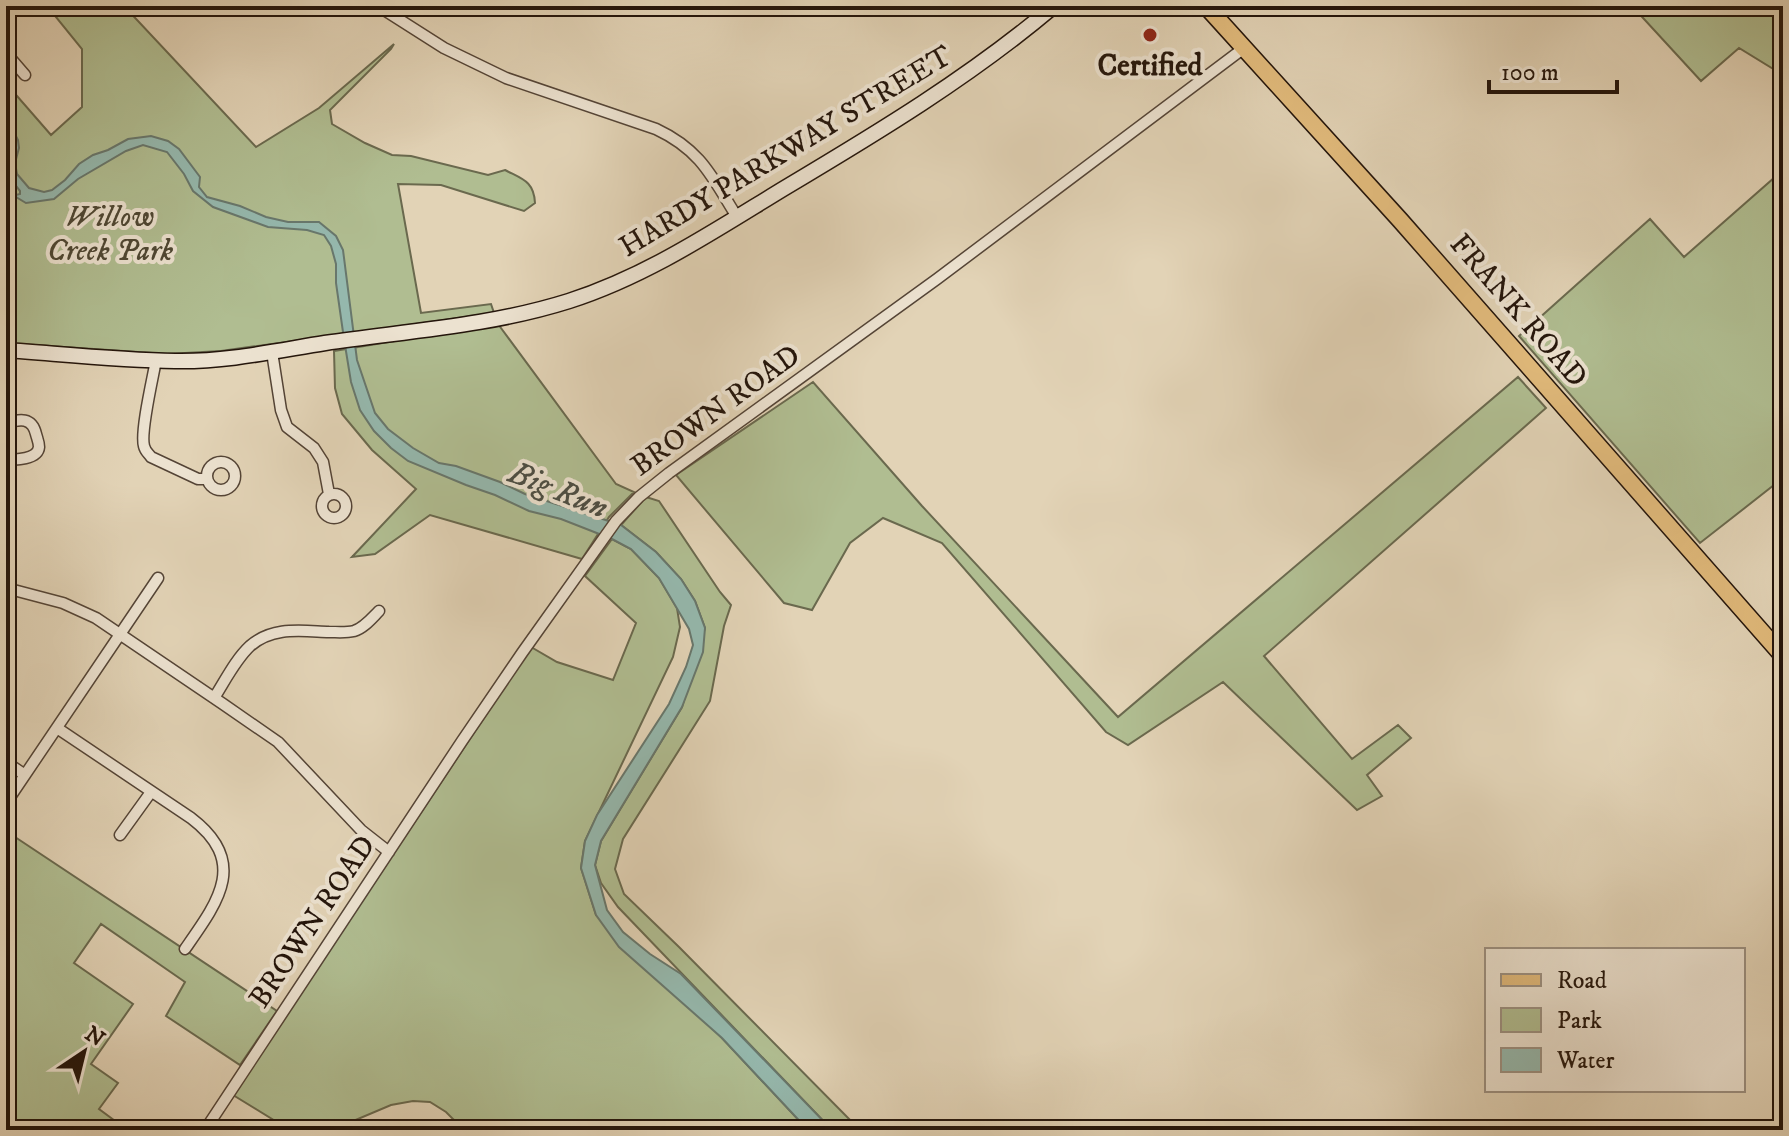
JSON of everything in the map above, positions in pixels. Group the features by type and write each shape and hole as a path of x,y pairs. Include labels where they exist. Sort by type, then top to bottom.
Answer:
{"main road":[{"name":"HARDY PARKWAY STREET","path":"6,350 196,360 488,321 596,292 694,243 881,130 944,90 1054,6"},
{"name":"FRANK ROAD","path":"1206,6 1420,242 1783,656"}],"street":[{"path":"378,6 444,48 506,78 671,136 685,145 708,169 737,217"},
{"name":"BROWN ROAD","path":"205,1130 522,653 616,521 639,497 1244,48"},
{"path":"6,53 25,75"},
{"path":"272,352 281,410 287,427 314,448 323,462 329,494"},
{"path":"156,360 143,444 151,457 198,479 207,479"},
{"path":"6,423 29,421 34,425 39,447 36,454 31,456 10,461 6,458"},
{"path":"6,803 158,578"},
{"path":"6,588 63,603 96,618 278,742 361,830 389,852"},
{"path":"214,698 242,655 263,637 290,630 355,631 379,611"},
{"path":"57,728 204,829 215,842 224,875 222,891 185,949"},
{"path":"6,762 25,775"},
{"path":"120,835 151,792"}],"green space":[{"name":"Willow Creek Park","path":"47,6 124,6 256,147 319,108 394,44 330,110 332,124 392,155 411,156 488,175 505,170 530,185 535,203 524,211 441,185 398,184 421,313 491,304 494,313 221,351 167,354 6,343 6,76 10,88 51,135 82,107 82,49"},
{"path":"1632,6 1783,6 1783,75 1739,48 1701,81"},
{"path":"1783,170 1783,478 1700,543 1519,336 1650,219 1684,257"},
{"path":"498,324 616,484 634,492 609,517 582,559 430,515 375,554 352,557 416,489 372,450 342,414 335,388 334,351"},
{"path":"1518,377 1546,408 1264,656 1352,759 1398,725 1411,738 1367,775 1382,796 1357,810 1223,682 1128,745 1106,732 942,543 883,518 850,543 812,610 784,603 676,475 813,382 922,506 1118,717"},
{"path":"646,497 659,501 731,605 710,701 623,839 615,869 624,894 860,1130 832,1130 618,907 601,883 595,865 601,841 682,707 705,628 695,601 681,579 656,552 621,525"},
{"path":"612,539 631,549 659,578 677,608 680,627 673,657 585,841 581,868 596,915 722,1038 808,1130 464,1130 446,1112 430,1102 413,1101 391,1105 332,1130 290,1130 233,1095 531,647 557,662 613,680 636,623 585,576"},
{"path":"6,831 277,1011 240,1065 166,1016 185,982 101,924 74,963 133,1004 91,1064 118,1083 99,1109 126,1129 45,1130 31,1121 25,1130 6,1130"}],"water":[{"path":"6,117 18,140 17,174 29,188 44,192 52,190 93,155 128,139 151,136 168,141 179,149 200,177 199,187 207,197 288,222 319,222 336,236 343,250 357,360 375,413 388,429 439,463 456,466 525,494 621,525 656,552 681,579 695,601 705,628 703,652 682,707 601,841 595,865 607,910 623,932 681,974 832,1130 808,1130 722,1038 619,947 596,915 581,868 585,841 597,815 669,704 693,645 689,629 659,578 631,549 612,539 561,519 529,511 408,461 374,431 360,410 351,382 336,264 324,235 307,230 268,227 213,207 193,191 167,152 143,145 126,151 78,179 54,199 26,203 6,191 6,188 16,195 20,194 7,168 15,144 6,131"}],"place":[{"name":"Certified","path":"1150,35"}],"water label":[{"name":"Big Run","path":"558,491"}]}
